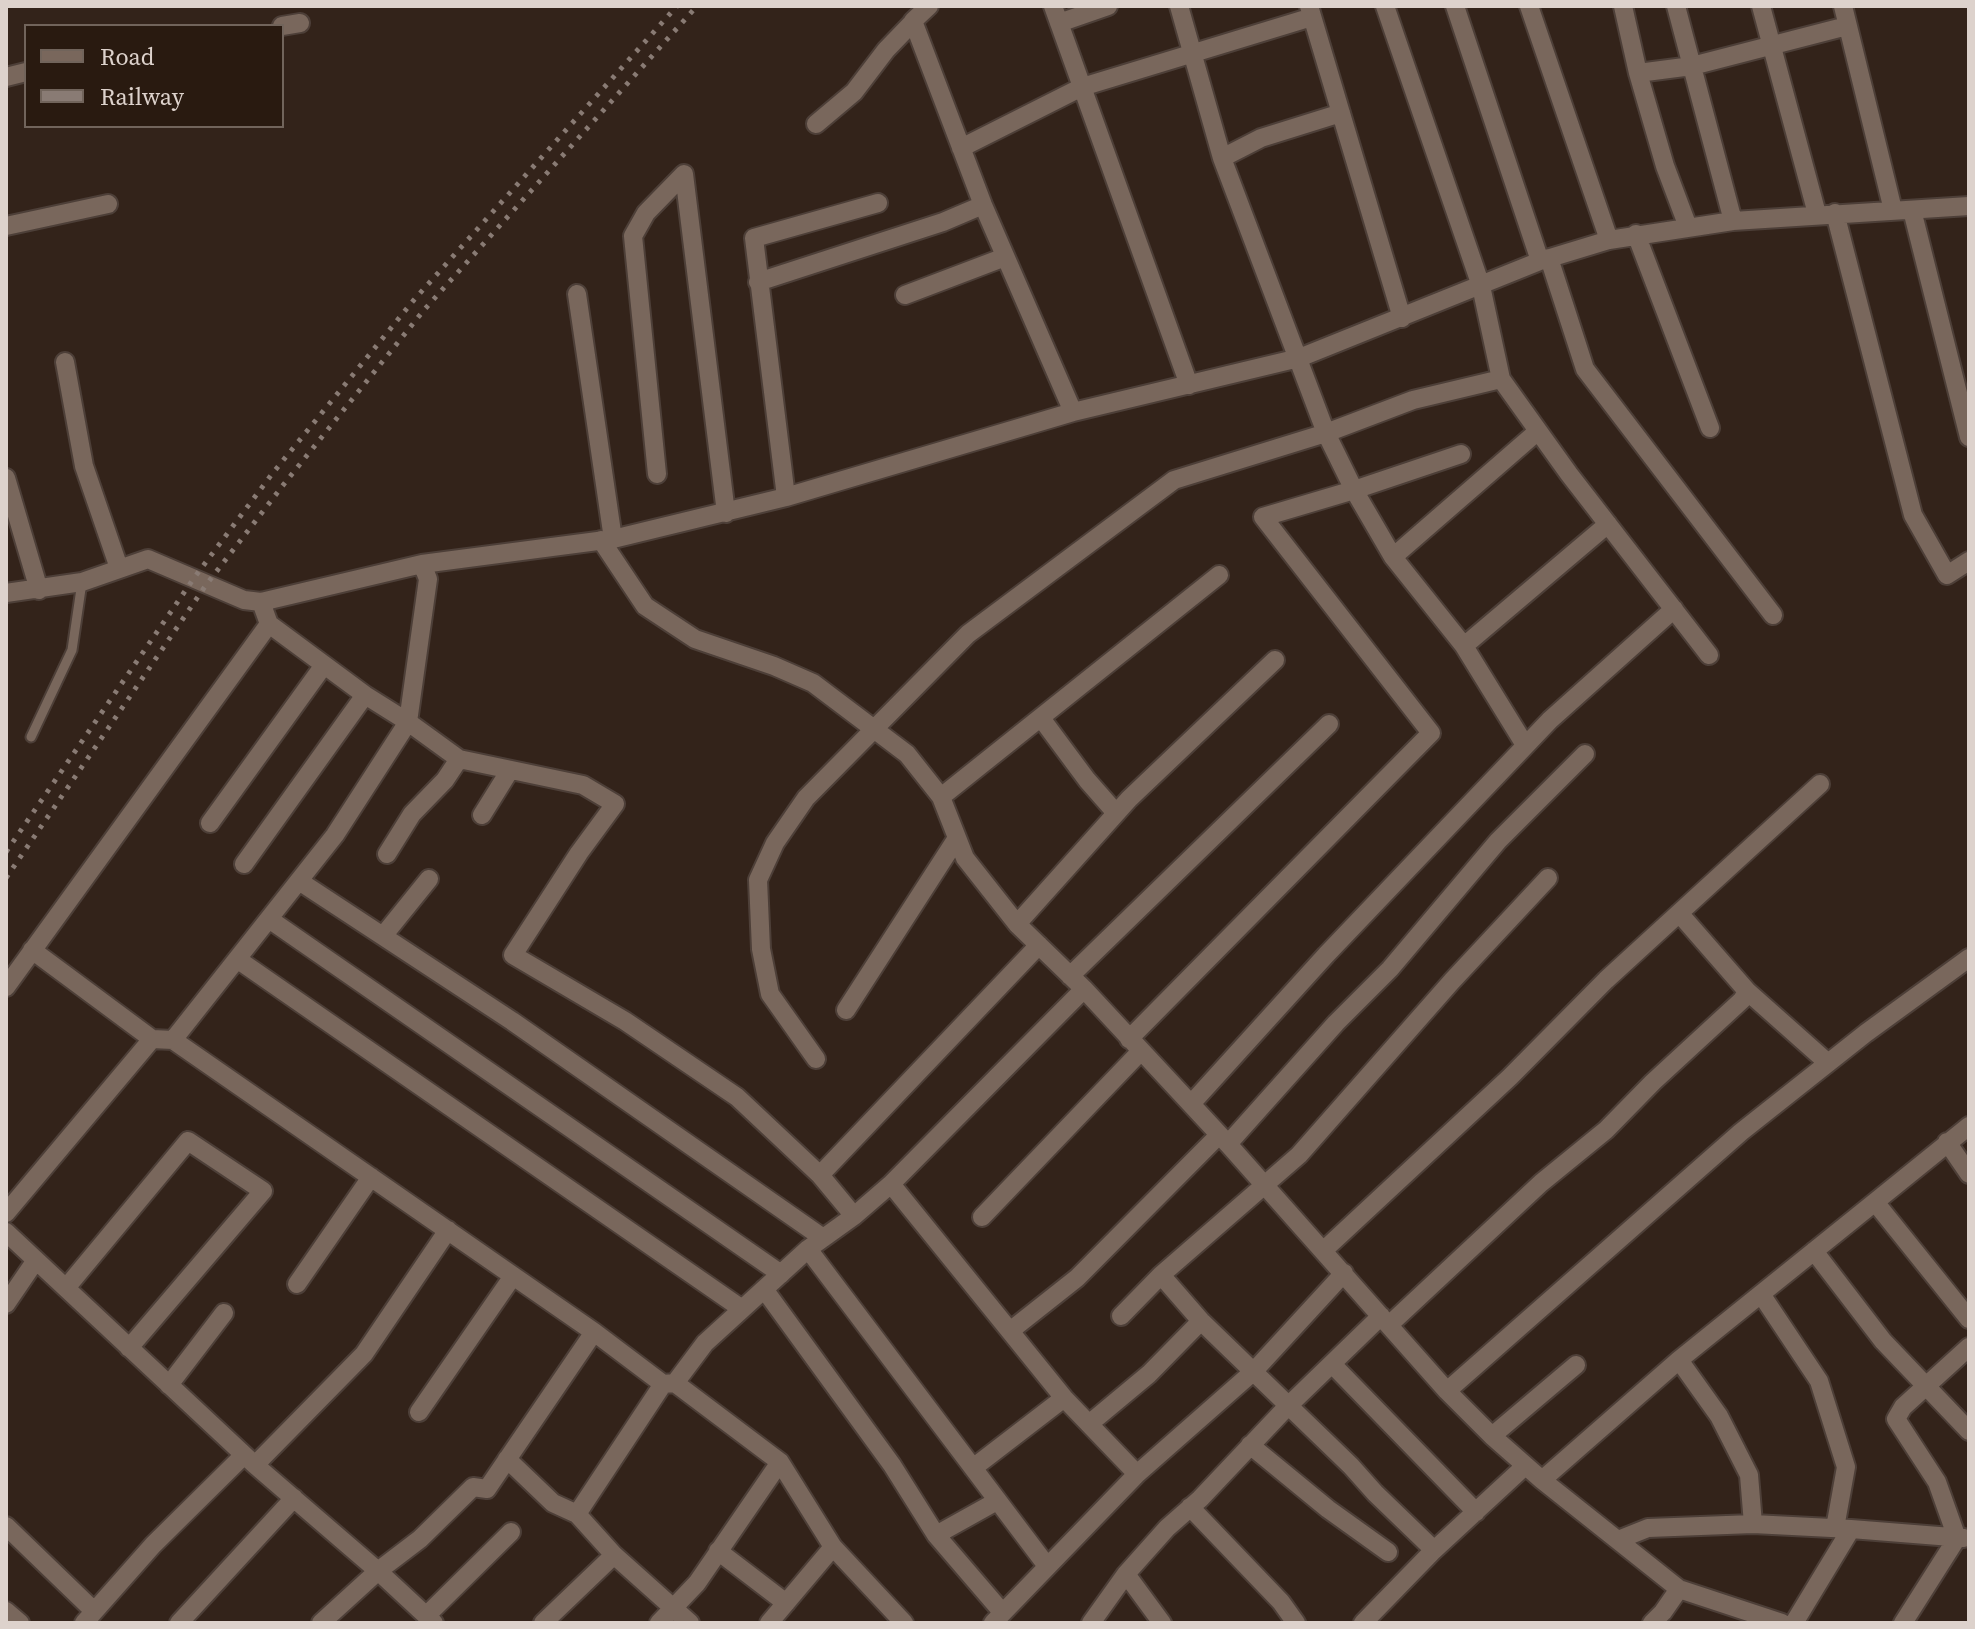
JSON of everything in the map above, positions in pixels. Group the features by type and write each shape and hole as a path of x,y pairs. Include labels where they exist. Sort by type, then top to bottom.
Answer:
{"street":[{"path":"816,124 854,92 886,50 929,6"},
{"path":"1108,6 1056,14 1189,385"},
{"path":"1179,6 1222,158 1326,433 1354,490 1393,557 1464,646 1525,745"},
{"path":"1385,6 1481,286 1501,379 1709,655"},
{"path":"1455,6 1585,369 1773,615"},
{"path":"1529,6 1609,240"},
{"path":"1623,6 1638,73 1665,166 1688,227"},
{"path":"1676,6 1733,221"},
{"path":"1761,6 1826,214 1913,515 1947,575 1969,561"},
{"path":"1843,6 1969,437"},
{"path":"961,148 1082,87 1311,11 1402,318"},
{"path":"913,22 983,205 1073,412"},
{"path":"1638,73 1692,66 1847,26"},
{"path":"1222,158 1261,138 1341,113"},
{"path":"657,474 633,236 646,213 684,174 726,513"},
{"path":"786,497 754,238 878,203"},
{"path":"6,226 108,204"},
{"path":"758,282 943,222 983,205"},
{"path":"6,593 82,582 148,559 244,600 261,602 422,564 607,540 786,497 1073,412 1299,358 1545,260 1609,240 1733,221 1969,206"},
{"path":"1636,234 1710,428"},
{"path":"905,295 1005,257"},
{"path":"577,294 607,540 645,606 695,639 813,683 907,754 941,797 965,858 1017,924 1191,1104 1447,1391 1492,1436 1679,1589 1782,1623"},
{"path":"65,362 84,466 119,568"},
{"path":"816,1059 770,994 761,949 758,880 775,843 806,798 968,634 1174,480 1326,433 1413,400 1501,379"},
{"path":"1393,557 1538,431"},
{"path":"982,1217 1135,1045 1431,733 1263,517 1461,454"},
{"path":"6,478 39,590"},
{"path":"1464,646 1608,524"},
{"path":"173,1040 335,835 408,722 428,579 422,564"},
{"path":"941,797 1219,575"},
{"path":"261,602 269,624 459,759 583,785 615,804 579,853 513,955 625,1021 737,1097 820,1175 854,1216"},
{"path":"1191,1104 1337,943 1525,745 1674,609"},
{"path":"6,987 269,624"},
{"path":"1017,924 1116,813 1275,660"},
{"path":"210,823 324,665"},
{"path":"244,864 365,695"},
{"path":"1041,718 1116,813"},
{"path":"577,1514 669,1384 705,1343 816,1244 891,1184 1077,983 1329,724"},
{"path":"1010,1331 1077,1278 1224,1140 1390,969 1498,841 1585,754"},
{"path":"387,854 412,814 445,780 459,759"},
{"path":"482,815 510,770"},
{"path":"1324,1250 1510,1077 1606,980 1820,784"},
{"path":"846,1010 957,838"},
{"path":"1121,1316 1161,1275 1299,1155 1452,981 1548,878"},
{"path":"383,936 429,879"},
{"path":"299,881 512,1021 816,1244 973,1468 1047,1566"},
{"path":"1679,913 1747,991 1828,1063"},
{"path":"269,919 781,1274"},
{"path":"820,1175 1039,945"},
{"path":"32,950 152,1039 173,1040 780,1462 833,1547 904,1623"},
{"path":"1447,1391 1741,1132 1969,958"},
{"path":"237,959 742,1309"},
{"path":"1091,1623 1126,1574 1167,1528 1289,1405 1332,1364 1606,1130 1742,1000 1747,991"},
{"path":"6,1213 152,1039"},
{"path":"1542,1480 1679,1360 1969,1126"},
{"path":"66,1288 188,1141 263,1191 129,1348"},
{"path":"1947,1142 1969,1174"},
{"path":"297,1284 371,1177"},
{"path":"891,1184 1064,1398 1137,1474"},
{"path":"1875,1202 1969,1319"},
{"path":"6,1526 89,1617 153,1545 364,1354 448,1230"},
{"path":"6,1232 249,1460 378,1571 424,1619 511,1532"},
{"path":"1814,1251 1883,1341 1969,1431"},
{"path":"6,1304 36,1260"},
{"path":"764,1289 892,1465 936,1535 997,1618 1137,1474 1254,1371 1344,1273"},
{"path":"1161,1275 1201,1321 1434,1550"},
{"path":"419,1412 513,1276"},
{"path":"1761,1294 1819,1381 1846,1467 1843,1528 1794,1623"},
{"path":"169,1385 224,1313"},
{"path":"1089,1424 1149,1374 1201,1321"},
{"path":"321,1623 378,1571 420,1539 473,1487 487,1489 594,1332"},
{"path":"1963,1538 1937,1482 1896,1419 1903,1407 1969,1347"},
{"path":"1679,1360 1719,1416 1749,1475 1753,1524"},
{"path":"1332,1364 1476,1512"},
{"path":"1492,1436 1576,1365"},
{"path":"973,1468 1064,1398"},
{"path":"1250,1445 1328,1509 1388,1552"},
{"path":"507,1459 553,1503 577,1514 614,1555 690,1623"},
{"path":"659,1623 697,1583 780,1462"},
{"path":"1363,1623 1434,1550 1525,1466"},
{"path":"179,1623 294,1498"},
{"path":"936,1535 997,1501"},
{"path":"1190,1507 1281,1602 1296,1623"},
{"path":"1618,1540 1648,1528 1753,1524 1963,1538"},
{"path":"1903,1623 1963,1538"},
{"path":"769,1623 833,1547"},
{"path":"718,1551 786,1603"},
{"path":"543,1623 614,1555"},
{"path":"1126,1574 1162,1623"},
{"path":"1652,1623 1679,1589"},
{"path":"6,1611 20,1623"}],"lane":[{"path":"31,737 72,650 82,582"}],"railway":[{"path":"6,852 194,578 272,474 413,301 677,6"},
{"path":"6,878 206,585 284,484 424,310 697,6"}]}
